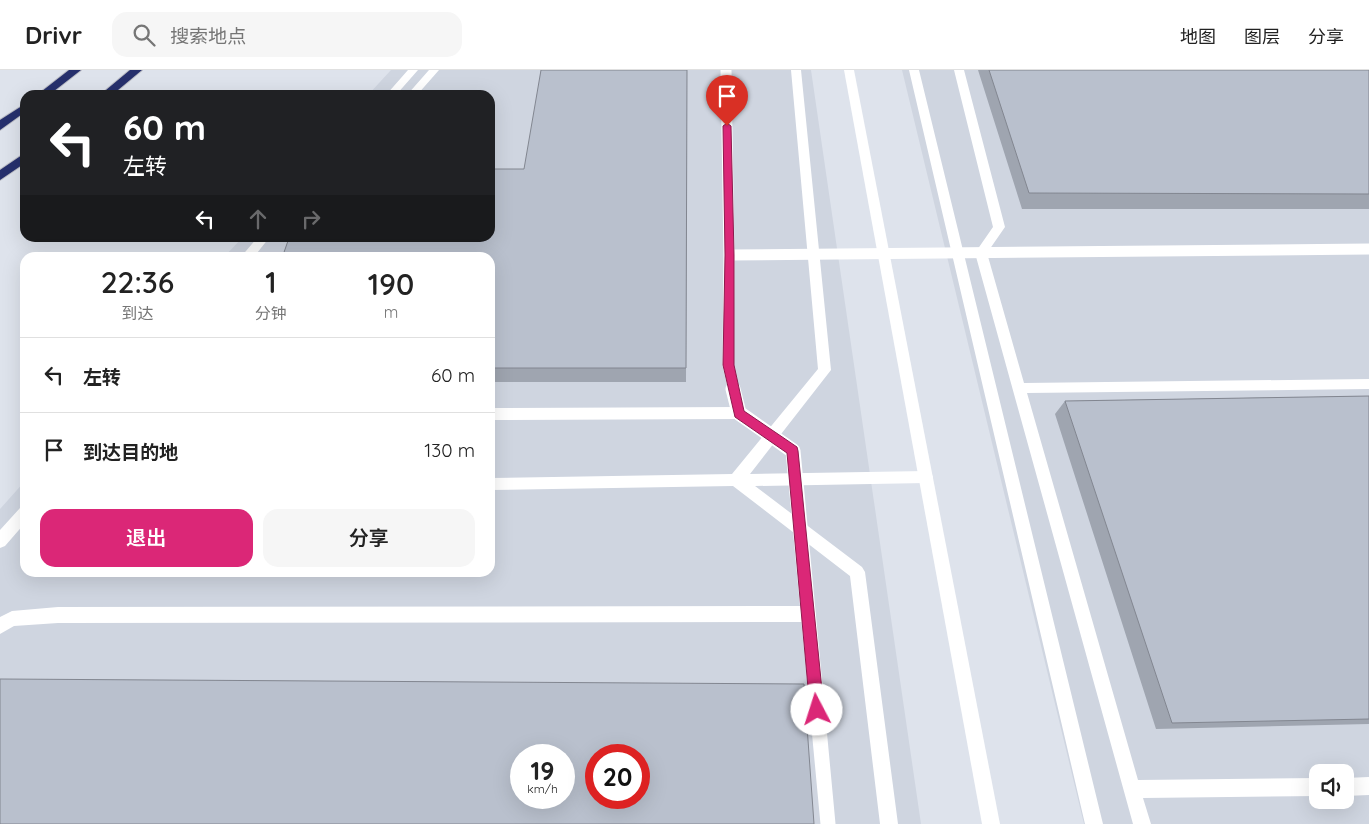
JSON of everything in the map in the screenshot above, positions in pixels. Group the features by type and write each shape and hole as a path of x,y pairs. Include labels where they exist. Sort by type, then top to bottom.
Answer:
{"highway":[{"path":"49,90 76,70"},
{"path":"111,90 137,70"},
{"path":"0,126 20,111"},
{"path":"0,176 20,161"}],"street":[{"path":"395,90 413,70"},
{"path":"416,90 434,70"},
{"path":"726,70 729,255 728,365 739,413"},
{"path":"736,480 825,370 796,70"},
{"path":"849,70 992,824"},
{"path":"914,70 916,85 1094,824"},
{"path":"960,70 999,227 981,253"},
{"path":"251,252 260,242"},
{"path":"729,255 1369,249"},
{"path":"981,253 1142,824"},
{"path":"1019,388 1369,384"},
{"path":"495,414 739,413 793,451 828,824"},
{"path":"495,484 926,477"},
{"path":"736,480 857,572 889,824"},
{"path":"0,540 20,518"},
{"path":"0,626 12,619 58,615 808,614"},
{"path":"1354,787 1369,786"},
{"path":"1132,789 1309,787"}],"shaded area":[{"path":"391,70 811,70 921,824 0,824 0,509 20,487 20,577 495,577 495,252 229,252 238,242 495,242 495,90 373,90"},
{"path":"902,70 1369,70 1369,824 1084,824"}],"building":[{"path":"541,70 687,70 686,368 495,368 495,252 284,252 288,242 495,242 495,169 524,169"},
{"path":"989,70 1369,70 1369,194 1029,193"},
{"path":"1369,396 1369,719 1172,723 1065,401"},
{"path":"0,679 804,684 814,824 0,824"}],"route":[{"path":"727,126 728,365 739,413 793,451 817,710"}]}
